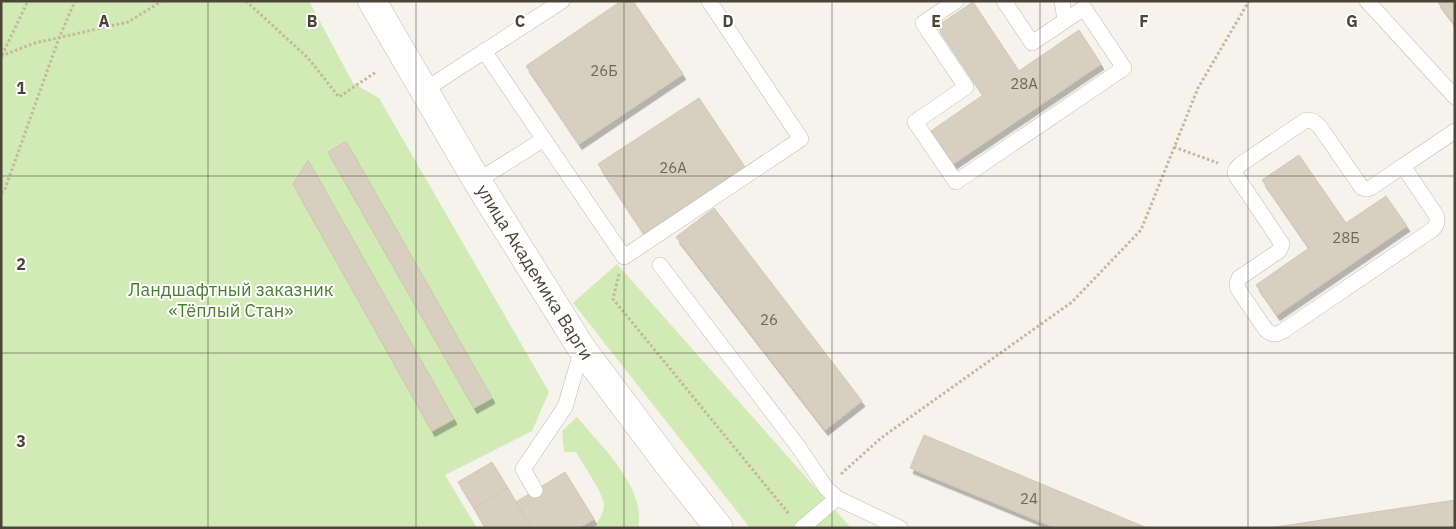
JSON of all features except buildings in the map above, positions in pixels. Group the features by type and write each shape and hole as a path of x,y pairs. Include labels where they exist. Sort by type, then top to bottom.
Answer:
{"street":[{"name":"улица Академика Варги","path":"372,1 477,181 582,349 719,528"}],"lane":[{"path":"423,90 562,1"},
{"path":"484,51 624,257 801,139 709,1"},
{"path":"956,1 923,23 966,87 915,122 956,182 1124,68 1084,8 1032,43 1004,1"},
{"path":"1062,1 1065,20"},
{"path":"1367,1 1455,97"},
{"path":"1403,166 1436,215 1437,226 1283,332 1270,334 1236,284 1239,278 1279,251 1282,244 1239,181 1235,174 1236,169 1306,120 1313,121 1320,127 1362,188 1368,189 1455,131"},
{"path":"477,181 544,139"},
{"path":"660,265 797,445 831,493 900,528"},
{"path":"536,490 523,469 565,407 582,349"},
{"path":"799,524 831,493"}],"path":[{"path":"2,56 28,1"},
{"path":"1,193 58,38 75,1"},
{"path":"2,56 35,43 128,22 162,1"},
{"path":"246,1 308,58 339,97 376,72"},
{"path":"831,493 881,438 1072,302 1141,230 1198,88 1249,1"},
{"path":"1174,148 1206,158"},
{"path":"624,257 613,299 799,524"}],"green space":[{"name":"Ландшафтный заказник «Тёплый Стан»","path":"1,1 309,1 353,83 379,98 549,392 532,431 445,475 477,528 1,528"},
{"path":"617,264 851,528 750,528 573,303"},
{"path":"577,417 609,454 629,483 636,498 639,513 638,528 595,528 604,508 603,500 576,452 564,452 562,431"}]}
